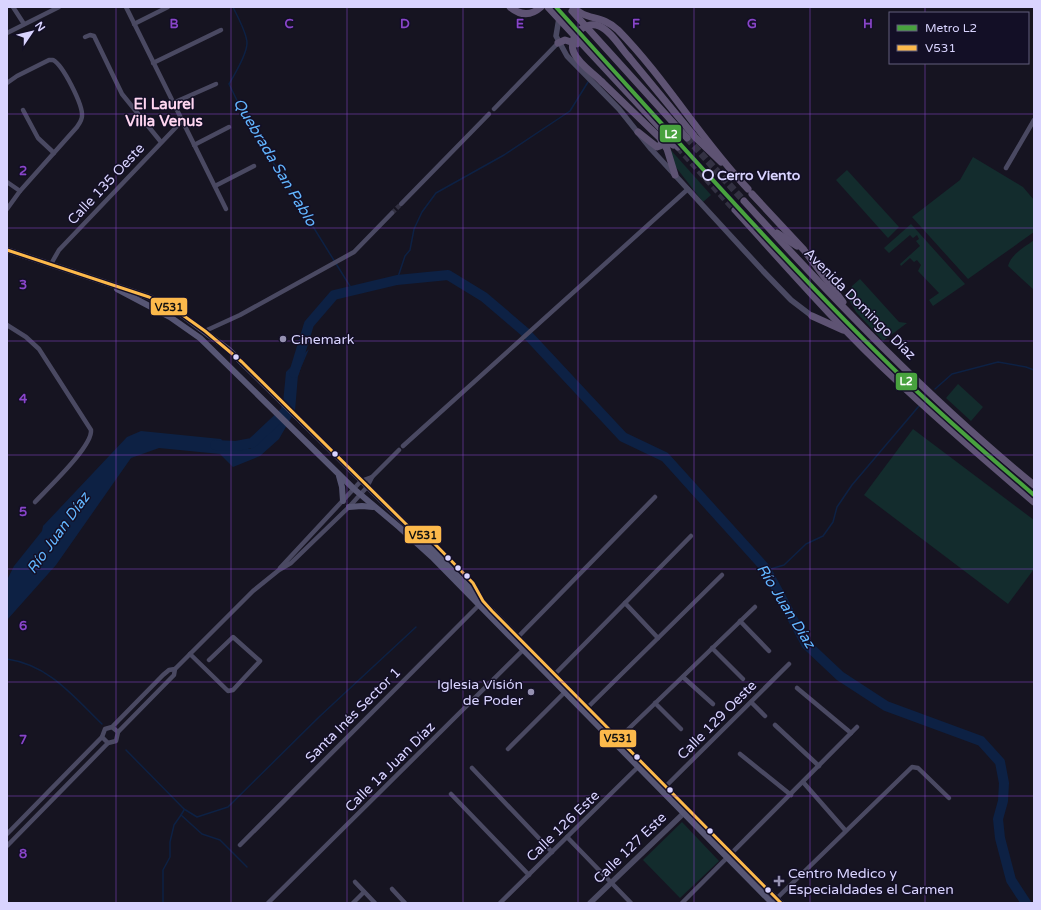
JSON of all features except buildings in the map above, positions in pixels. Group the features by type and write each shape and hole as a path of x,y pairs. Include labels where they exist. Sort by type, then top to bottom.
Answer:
{"main road":[{"path":"510,7 524,14 535,12 541,8"},
{"path":"548,7 559,18 593,55 641,106 678,147 659,138 581,62 574,53 572,44 575,35 581,28 589,25 598,26 607,31 695,137 715,158 729,168"},
{"path":"568,7 687,138"},
{"path":"573,7 586,16 602,19 610,23 619,32 647,64 741,182 766,225 804,250"},
{"path":"558,43 565,40 575,43 593,55"},
{"path":"641,106 667,149 674,175"},
{"path":"638,132 657,147 660,146 659,138"},
{"path":"748,194 804,250 860,322"},
{"name":"Avenida Domingo Díaz","path":"734,210 852,336 909,392 1034,502"},
{"name":"Avenida Domingo Díaz","path":"766,225 837,301 972,432 1034,485"},
{"path":"7,250 149,297 177,311 205,331 233,354 405,523 480,603 518,637 525,648"},
{"path":"113,286 184,327 211,350 360,495 423,549 480,603 775,902"},
{"path":"812,316 833,324 852,336"},
{"path":"184,327 205,331"},
{"path":"205,331 206,340 211,350"},
{"path":"338,474 342,487 343,501"},
{"path":"349,507 362,506 376,508"}],"street":[{"path":"13,7 24,24"},
{"path":"7,32 59,7"},
{"path":"126,7 226,209"},
{"path":"134,24 168,7"},
{"path":"559,18 556,36 558,43 567,56 592,80 674,175 773,281 791,300 812,316"},
{"path":"153,63 221,30"},
{"path":"85,37 90,35 94,36 122,94 161,142"},
{"path":"494,109 558,43"},
{"path":"7,83 17,76 49,60 56,61 60,65 80,104 82,116 77,127 20,191 7,209"},
{"path":"173,103 216,84"},
{"path":"23,110 38,138 54,153"},
{"path":"401,204 489,114"},
{"path":"1006,168 1034,120"},
{"name":"Calle 135 Oeste","path":"51,264 59,250 182,121"},
{"path":"194,145 229,127"},
{"path":"1028,130 1034,133"},
{"path":"215,186 254,166"},
{"path":"7,182 20,191"},
{"path":"279,570 287,559 361,481 372,476 401,448 516,346 688,189"},
{"path":"205,331 319,272 354,252 392,213"},
{"path":"7,325 26,337 39,349 91,430 90,439 82,451 35,502"},
{"path":"7,846 108,743 116,741 118,732 174,675 175,669 253,591 279,570 291,563 349,507 367,487 372,476"},
{"path":"518,637 654,497"},
{"path":"553,677 691,536"},
{"path":"585,710 722,575"},
{"name":"Santa Inés Sector 1","path":"240,845 480,603"},
{"path":"625,603 658,638"},
{"path":"616,741 755,607"},
{"path":"740,621 768,651"},
{"path":"190,654 228,691 233,690 260,661 234,637 209,660"},
{"name":"Calle 1a Juan Díaz","path":"268,903 525,648"},
{"path":"712,648 743,679"},
{"name":"Calle 129 Oeste","path":"663,789 789,664"},
{"path":"7,834 102,737 105,729 112,727 162,675 168,670 175,669"},
{"path":"683,677 712,704"},
{"path":"797,688 851,733"},
{"path":"508,749 566,691"},
{"path":"751,702 765,716"},
{"path":"655,703 681,729"},
{"path":"774,724 820,766"},
{"path":"112,727 118,732"},
{"path":"682,903 820,766 857,727"},
{"path":"102,737 108,743"},
{"path":"740,754 791,795"},
{"name":"Calle 126 Este","path":"500,903 640,766"},
{"path":"775,902 846,830 912,767 918,768 949,798"},
{"path":"472,768 552,852"},
{"path":"803,782 846,830"},
{"path":"451,794 529,875"},
{"name":"Calle 127 Este","path":"590,903 685,812"},
{"path":"567,836 631,903"},
{"path":"355,882 375,903"},
{"path":"392,889 405,903"},
{"path":"353,903 364,892"}],"green space":[{"path":"669,148 711,195 703,202 675,166"},
{"path":"973,157 1023,187 1034,200 1034,232 968,279 912,217 960,180"},
{"path":"847,170 899,227 888,238 836,180"},
{"path":"911,224 965,284 933,306 929,300 939,293 918,271 921,265 917,260 914,262 910,258 901,266 900,264 920,246 916,241 919,239 917,235 913,238 910,235 889,253 884,248"},
{"path":"1034,240 1034,290 1008,266 1015,254"},
{"path":"860,279 899,322 907,323 883,341 856,312 848,298 852,286"},
{"path":"958,384 983,407 971,421 946,398"},
{"path":"913,429 1034,520 1034,569 1008,604 864,495"},
{"path":"682,822 719,861 680,898 643,860"}],"water":[{"path":"309,349 298,375 295,411 279,439 260,456 233,467 220,454 159,448 131,458 56,565 7,620 7,580 14,566 42,531 43,526 127,437 141,431 221,439 229,448 250,449 272,429 283,403 286,372"}],"waterway":[{"name":"Quebrada San Pablo","path":"233,7 244,30 247,43 243,58 229,84 245,117 353,291"},
{"path":"397,280 405,256 410,250 414,229 422,212 436,193 504,155 570,111 588,82"},
{"name":"Río Juan Díaz","path":"294,373 309,324 334,295 397,280 448,275 484,297 525,332 623,437 665,457 766,569 806,644 840,676 886,706 981,741 1000,762 1004,783 1003,801 998,819 1000,838 1011,880 1026,903"},
{"path":"935,389 952,374 998,362 1034,370"},
{"path":"767,570 784,565 806,544 823,536 833,522 837,507 852,485 919,406"},
{"name":"Río Juan Díaz","path":"215,445 236,446 252,443 284,413"},
{"path":"126,750 184,809 197,817 228,807 319,717 416,627"},
{"path":"7,659 22,662 48,675 59,683 102,724"},
{"path":"184,810 181,815 202,834 220,840 247,867"},
{"path":"163,903 163,870 170,857 170,842 174,825 181,815"}],"tunnel":[{"path":"687,138 744,201"},
{"path":"678,147 735,210"},
{"path":"392,213 401,204"}],"metro line":[{"name":"L2","path":"556,7 728,197 860,336 937,410 1034,495"}],"transit line":[{"name":"V531","path":"7,250 149,297 177,311 205,331 242,362 411,529 428,537 473,583 483,601 492,611 781,903"}],"place":[{"name":"Cerro Viento","path":"708,175"},
{"name":"Cinemark","path":"283,339"},
{"name":"Iglesia Visión de Poder","path":"531,692"},
{"name":"Centro Medico y Especialdades el Carmen","path":"779,881"}],"district":[{"name":"El Laurel Villa Venus","path":"164,112"}]}
